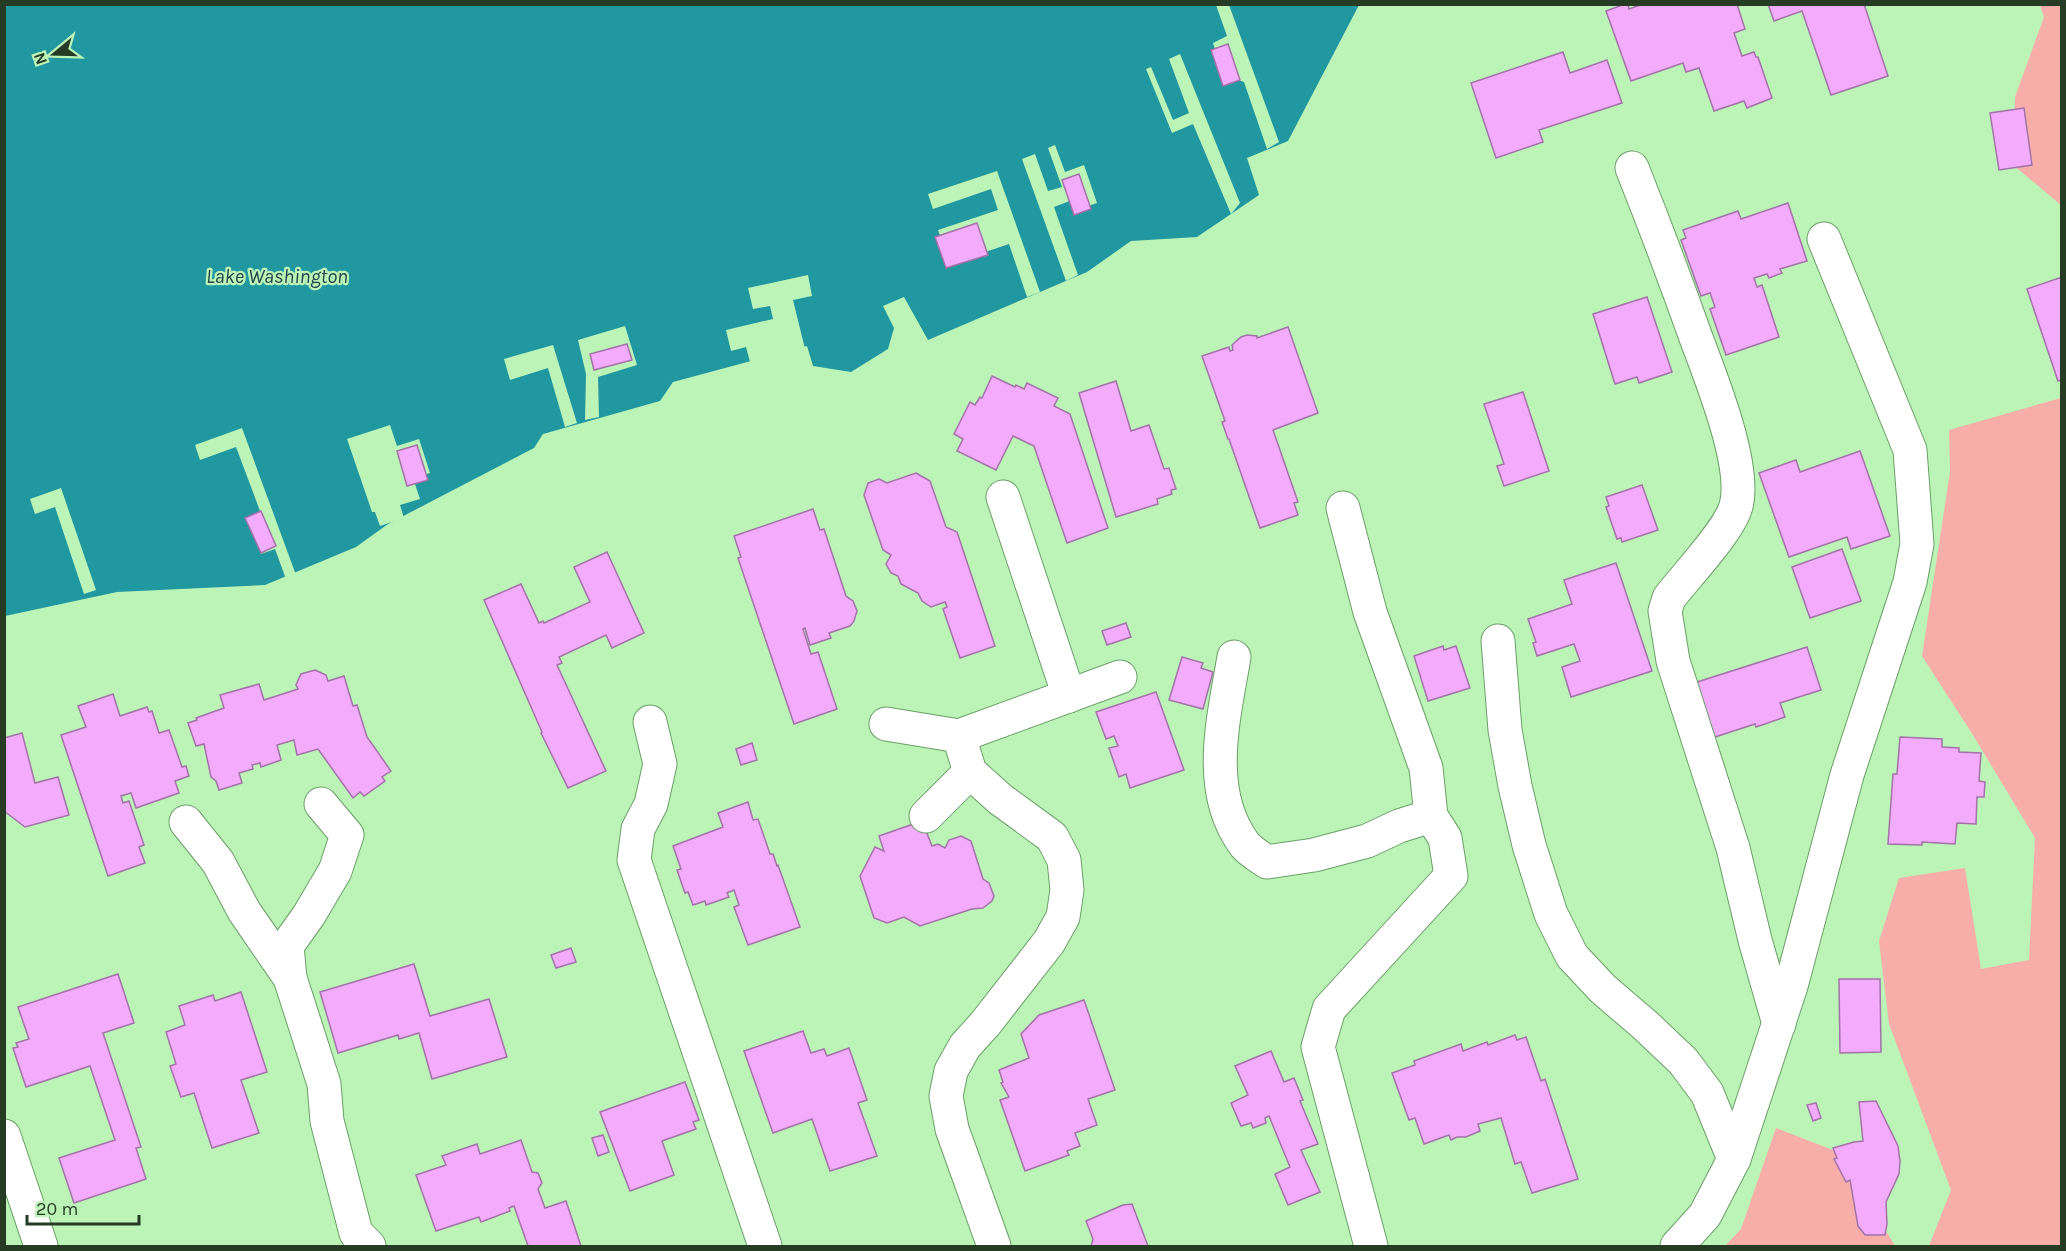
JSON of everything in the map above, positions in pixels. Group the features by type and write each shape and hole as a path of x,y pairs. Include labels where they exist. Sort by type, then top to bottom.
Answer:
{"street":[{"path":"1632,168 1713,386 1735,458 1738,482 1736,508 1721,532 1669,598 1665,611 1673,661 1732,848 1779,1024"},
{"path":"1677,1246 1705,1215 1734,1159 1791,986 1847,775 1910,582 1917,544 1911,450 1824,239"},
{"path":"1003,497 1069,696"},
{"path":"1342,508 1370,612 1426,768 1431,816 1446,838 1451,876 1329,1009 1318,1047 1371,1246"},
{"path":"1498,641 1505,730 1515,786 1529,845 1551,914 1572,956 1603,989 1645,1024 1683,1061 1707,1093 1734,1159"},
{"path":"1234,657 1219,743 1221,775 1232,823 1246,846 1267,862 1314,855 1367,841 1399,826 1431,816"},
{"path":"886,724 959,736 1120,677"},
{"path":"650,722 660,764 651,804 638,829 634,860 765,1246"},
{"path":"959,736 970,772 1000,799 1052,837 1064,860 1067,890 1063,917 1050,942 965,1046 951,1071 947,1088 946,1096 952,1129 994,1246"},
{"path":"927,816 970,772"},
{"path":"321,804 347,835 335,871 309,915 287,946 290,978 324,1084 327,1121 356,1233 369,1246"},
{"path":"186,822 218,862 244,911 290,978"},
{"path":"4,1136 41,1246"}],"shaded area":[{"path":"2040,5 2061,5 2061,205 2013,165 2015,97 2044,17"},
{"path":"2061,398 2061,1246 1929,1246 1951,1190 1889,1024 1879,941 1899,878 1965,868 1981,969 2029,960 2035,838 1922,656 1950,472 1949,430"},
{"path":"1776,1128 1838,1152 1895,1246 1725,1246 1741,1229"}],"water":[{"name":"Lake Washington","path":"5,5 1359,5 1288,141 1247,158 1259,195 1197,237 1131,241 1087,272 928,340 904,297 883,306 894,328 888,349 851,372 813,366 807,346 673,382 660,401 543,434 534,448 388,524 356,547 265,585 117,592 5,616"}],"pier":[{"path":"1216,5 1229,5 1279,142 1267,149 1244,82 1225,79 1213,43 1227,36"},
{"path":"1180,54 1240,203 1231,214 1193,124 1172,133 1146,69 1151,67 1173,120 1189,113 1169,59"},
{"path":"1055,145 1065,172 1084,165 1097,203 1079,209 1075,199 1054,207 1078,275 1066,281 1022,159 1035,154 1048,191 1062,187 1048,148"},
{"path":"997,171 1040,292 1027,297 1009,244 950,264 938,230 998,210 991,189 933,209 928,194"},
{"path":"808,275 812,296 793,300 805,349 750,362 746,347 731,351 726,330 773,319 770,306 753,309 748,288"},
{"path":"625,326 637,365 598,377 599,417 585,420 586,374 578,340"},
{"path":"553,345 577,423 565,427 548,368 510,380 504,359"},
{"path":"390,425 397,446 419,439 430,473 413,478 420,499 400,505 404,518 380,526 375,512 372,512 347,439"},
{"path":"242,428 296,575 286,579 275,549 261,554 248,517 260,511 236,447 200,460 195,445"},
{"path":"61,488 96,590 84,594 55,507 35,514 30,499"}],"building":[{"path":"1628,4 1629,9 1643,4 1737,4 1745,29 1734,33 1742,56 1754,52 1758,57 1772,98 1747,108 1744,101 1714,111 1699,68 1686,72 1683,63 1631,81 1606,11"},
{"path":"1768,4 1864,4 1888,76 1831,95 1802,11 1774,21"},
{"path":"1228,44 1240,80 1223,86 1211,50"},
{"path":"1563,52 1570,73 1607,60 1622,103 1539,130 1543,142 1496,158 1471,83"},
{"path":"2024,108 2032,165 1999,170 1990,113"},
{"path":"1079,174 1091,209 1074,215 1062,180"},
{"path":"1788,203 1807,261 1780,269 1782,273 1769,278 1767,274 1754,278 1757,287 1762,285 1779,337 1726,355 1710,309 1715,307 1710,293 1701,296 1681,240 1686,238 1683,230 1738,211 1741,219"},
{"path":"977,223 988,255 946,268 935,237"},
{"path":"2062,277 2062,380 2058,381 2027,289"},
{"path":"1647,297 1672,372 1639,383 1637,377 1615,384 1593,314"},
{"path":"1288,327 1318,413 1273,430 1298,502 1294,503 1298,515 1260,528 1222,422 1225,421 1202,356 1229,347 1230,351 1233,350 1232,345 1241,337 1247,335 1257,336 1257,338"},
{"path":"627,344 632,360 594,370 590,354"},
{"path":"992,376 1024,389 1027,383 1058,398 1054,406 1070,414 1108,528 1067,543 1034,446 1013,436 996,470 957,451 963,439 954,434 970,402 975,405 980,397 982,398"},
{"path":"1116,381 1131,431 1149,425 1164,469 1169,468 1176,489 1171,490 1172,494 1157,499 1158,504 1116,517 1079,393"},
{"path":"1523,392 1549,471 1504,486 1497,466 1504,464 1484,404"},
{"path":"417,445 428,480 407,486 397,451"},
{"path":"1860,451 1890,536 1851,549 1847,537 1789,557 1759,473 1796,460 1800,472"},
{"path":"916,473 930,481 946,527 957,532 995,646 960,658 943,609 947,607 945,602 931,607 922,601 918,593 901,584 898,576 891,573 886,564 891,555 883,550 864,495 868,483 879,479 887,483"},
{"path":"1642,485 1658,530 1622,542 1621,538 1617,539 1606,507 1609,506 1606,497"},
{"path":"813,509 820,530 824,529 846,596 853,601 857,611 850,626 829,633 831,638 810,645 805,628 803,629 811,654 818,652 837,709 794,724 738,558 741,557 734,536"},
{"path":"261,511 276,546 261,553 245,518"},
{"path":"1842,549 1861,601 1810,618 1792,567"},
{"path":"607,552 644,633 612,648 606,635 559,657 562,663 557,665 606,771 568,788 541,733 484,600 521,584 539,623 543,621 544,623 590,602 574,567"},
{"path":"1616,563 1652,671 1571,697 1562,667 1580,661 1574,644 1537,656 1533,643 1536,642 1528,619 1572,604 1564,580"},
{"path":"1126,623 1131,637 1107,645 1102,631"},
{"path":"1443,646 1444,650 1456,646 1470,688 1428,701 1414,656"},
{"path":"1807,647 1821,690 1780,703 1785,717 1712,738 1694,683"},
{"path":"1182,657 1203,663 1201,668 1213,672 1203,709 1169,700"},
{"path":"315,670 326,675 328,681 344,676 353,706 357,705 367,737 391,771 382,777 385,781 364,796 360,792 353,798 318,749 297,755 294,740 277,745 281,760 261,767 260,763 252,765 253,769 239,773 242,783 219,790 216,781 211,777 204,744 196,746 188,723 224,708 220,695 259,684 264,700 298,689 296,685 301,674"},
{"path":"1156,692 1184,770 1130,788 1126,774 1119,777 1109,748 1118,746 1114,736 1106,739 1096,712"},
{"path":"113,694 120,716 147,707 149,712 152,711 159,733 169,730 182,767 186,766 189,776 175,781 179,793 136,808 131,793 121,796 123,803 129,801 144,845 139,847 145,863 108,876 61,735 86,727 78,706"},
{"path":"22,733 35,783 58,777 69,815 25,827 4,811 4,738"},
{"path":"1900,737 1942,739 1942,747 1959,748 1959,752 1981,753 1979,781 1985,782 1984,797 1977,797 1976,824 1957,823 1955,844 1922,842 1922,845 1888,844 1893,774 1897,774"},
{"path":"752,743 757,760 741,765 736,749"},
{"path":"748,802 753,820 758,819 770,854 773,854 778,865 800,927 748,945 734,907 739,905 734,890 727,893 729,897 706,905 705,901 693,905 688,892 685,893 677,870 681,869 673,846 723,827 718,813"},
{"path":"922,821 932,846 938,844 945,848 949,840 961,836 971,841 983,879 989,883 994,896 992,901 983,908 972,909 920,926 904,917 887,923 874,918 860,876 875,847 884,851 879,836"},
{"path":"571,948 576,962 556,968 551,955"},
{"path":"414,964 430,1016 489,999 507,1057 432,1079 419,1033 399,1039 398,1035 338,1053 320,992"},
{"path":"118,974 134,1023 103,1033 141,1147 136,1148 146,1179 74,1203 59,1158 115,1140 90,1066 26,1087 13,1048 18,1047 16,1043 29,1039 18,1007"},
{"path":"1839,979 1880,979 1881,1052 1840,1053"},
{"path":"241,992 267,1072 241,1080 259,1133 212,1148 194,1093 181,1097 170,1066 176,1064 166,1032 185,1025 179,1006 213,995 215,1001"},
{"path":"1084,1000 1115,1090 1088,1099 1097,1125 1075,1133 1080,1146 1067,1151 1069,1155 1025,1171 1000,1100 1009,1097 1001,1083 1003,1082 999,1070 1029,1058 1021,1034 1039,1015"},
{"path":"803,1031 811,1053 824,1049 827,1056 849,1048 867,1100 858,1103 877,1156 830,1171 812,1119 773,1133 744,1051"},
{"path":"1515,1035 1517,1040 1526,1037 1541,1081 1545,1079 1578,1179 1532,1193 1521,1162 1515,1164 1501,1118 1478,1124 1480,1131 1466,1137 1451,1140 1449,1135 1424,1144 1415,1118 1409,1120 1392,1073 1415,1065 1414,1061 1461,1044 1463,1051"},
{"path":"1271,1051 1284,1082 1294,1078 1303,1100 1300,1101 1318,1144 1301,1150 1320,1192 1288,1205 1275,1174 1290,1167 1269,1116 1265,1118 1266,1123 1253,1128 1251,1123 1241,1126 1231,1103 1248,1095 1235,1066"},
{"path":"685,1082 699,1120 693,1122 696,1129 662,1141 674,1175 630,1191 600,1112"},
{"path":"1876,1101 1898,1146 1899,1174 1886,1202 1885,1235 1865,1235 1858,1226 1850,1180 1846,1182 1834,1159 1837,1158 1833,1148 1863,1141 1859,1102"},
{"path":"1816,1103 1821,1118 1813,1121 1807,1105"},
{"path":"603,1135 609,1152 598,1156 592,1138"},
{"path":"521,1140 532,1172 538,1173 542,1183 538,1189 545,1208 566,1201 581,1246 528,1246 514,1206 509,1208 510,1211 481,1222 479,1217 436,1231 416,1175 446,1165 442,1156 477,1144 480,1154"},
{"path":"1132,1204 1148,1246 1091,1246 1093,1239 1086,1221 1123,1205"}]}
